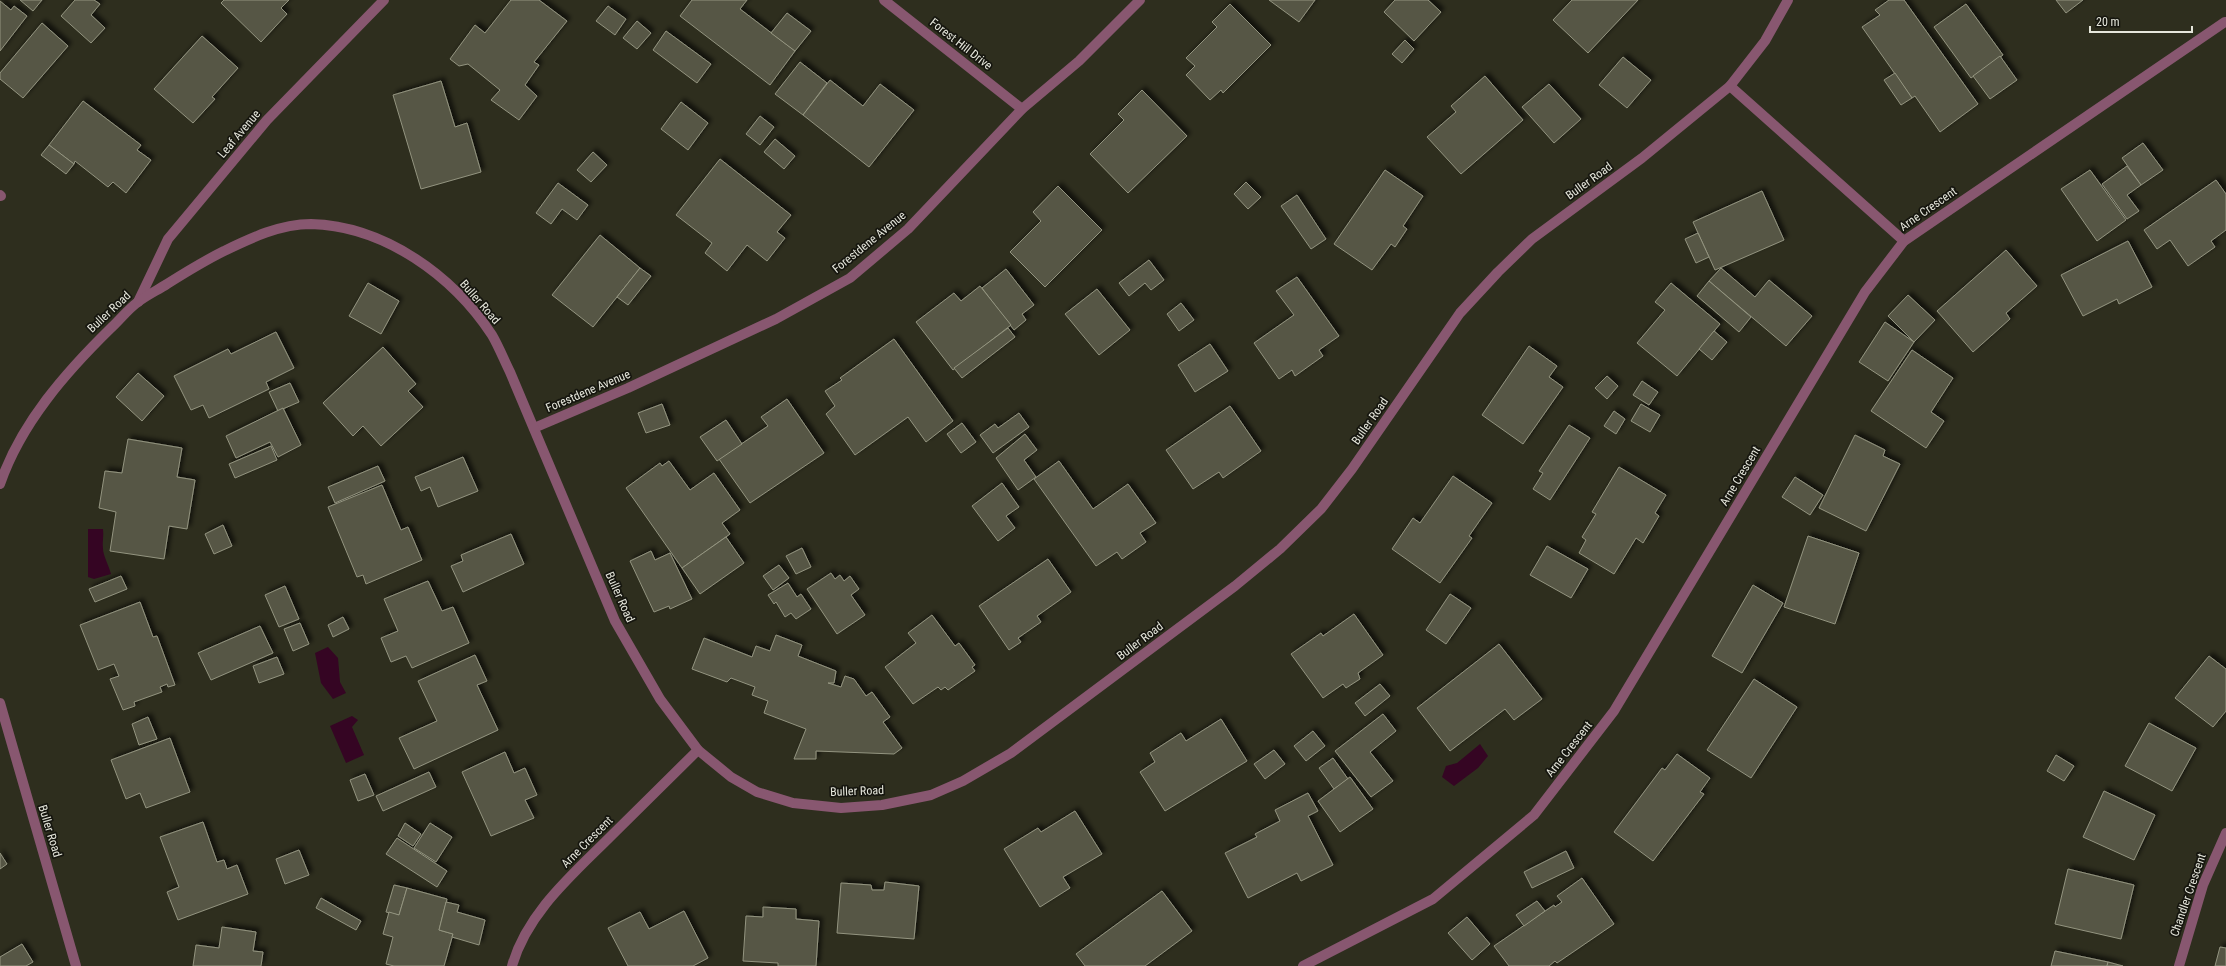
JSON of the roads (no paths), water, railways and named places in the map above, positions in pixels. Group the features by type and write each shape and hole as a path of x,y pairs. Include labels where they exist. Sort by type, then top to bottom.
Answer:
{"street":[{"name":"Leaf Avenue","path":"138,302 168,239 267,120 384,0"},
{"name":"Forest Hill Drive","path":"884,0 1022,109"},
{"name":"Forestdene Avenue","path":"534,428 628,388 776,319 850,278 908,229 1022,109 1079,61 1140,0"},
{"name":"Buller Road","path":"0,484 25,432 48,397 88,351 138,302 210,258 254,236 291,226 311,224 346,229 391,244 426,265 466,303 492,336 534,428 615,621 660,700 698,750 731,777 757,792 793,803 841,808 882,805 931,795 963,781 1011,753 1235,586 1280,549 1320,509 1352,469 1460,313 1498,272 1532,239 1642,158 1730,86 1765,41 1788,0"},
{"name":"Arne Crescent","path":"1303,966 1433,899 1534,815 1614,711 1865,292 1904,241 2225,22"},
{"path":"1730,86 1904,241"},
{"name":"Buller Road","path":"0,703 76,966"},
{"name":"Arne Crescent","path":"512,966 516,952 532,921 557,890 698,750"},
{"name":"Chandler Crescent","path":"2179,966 2203,885 2226,833"}]}
